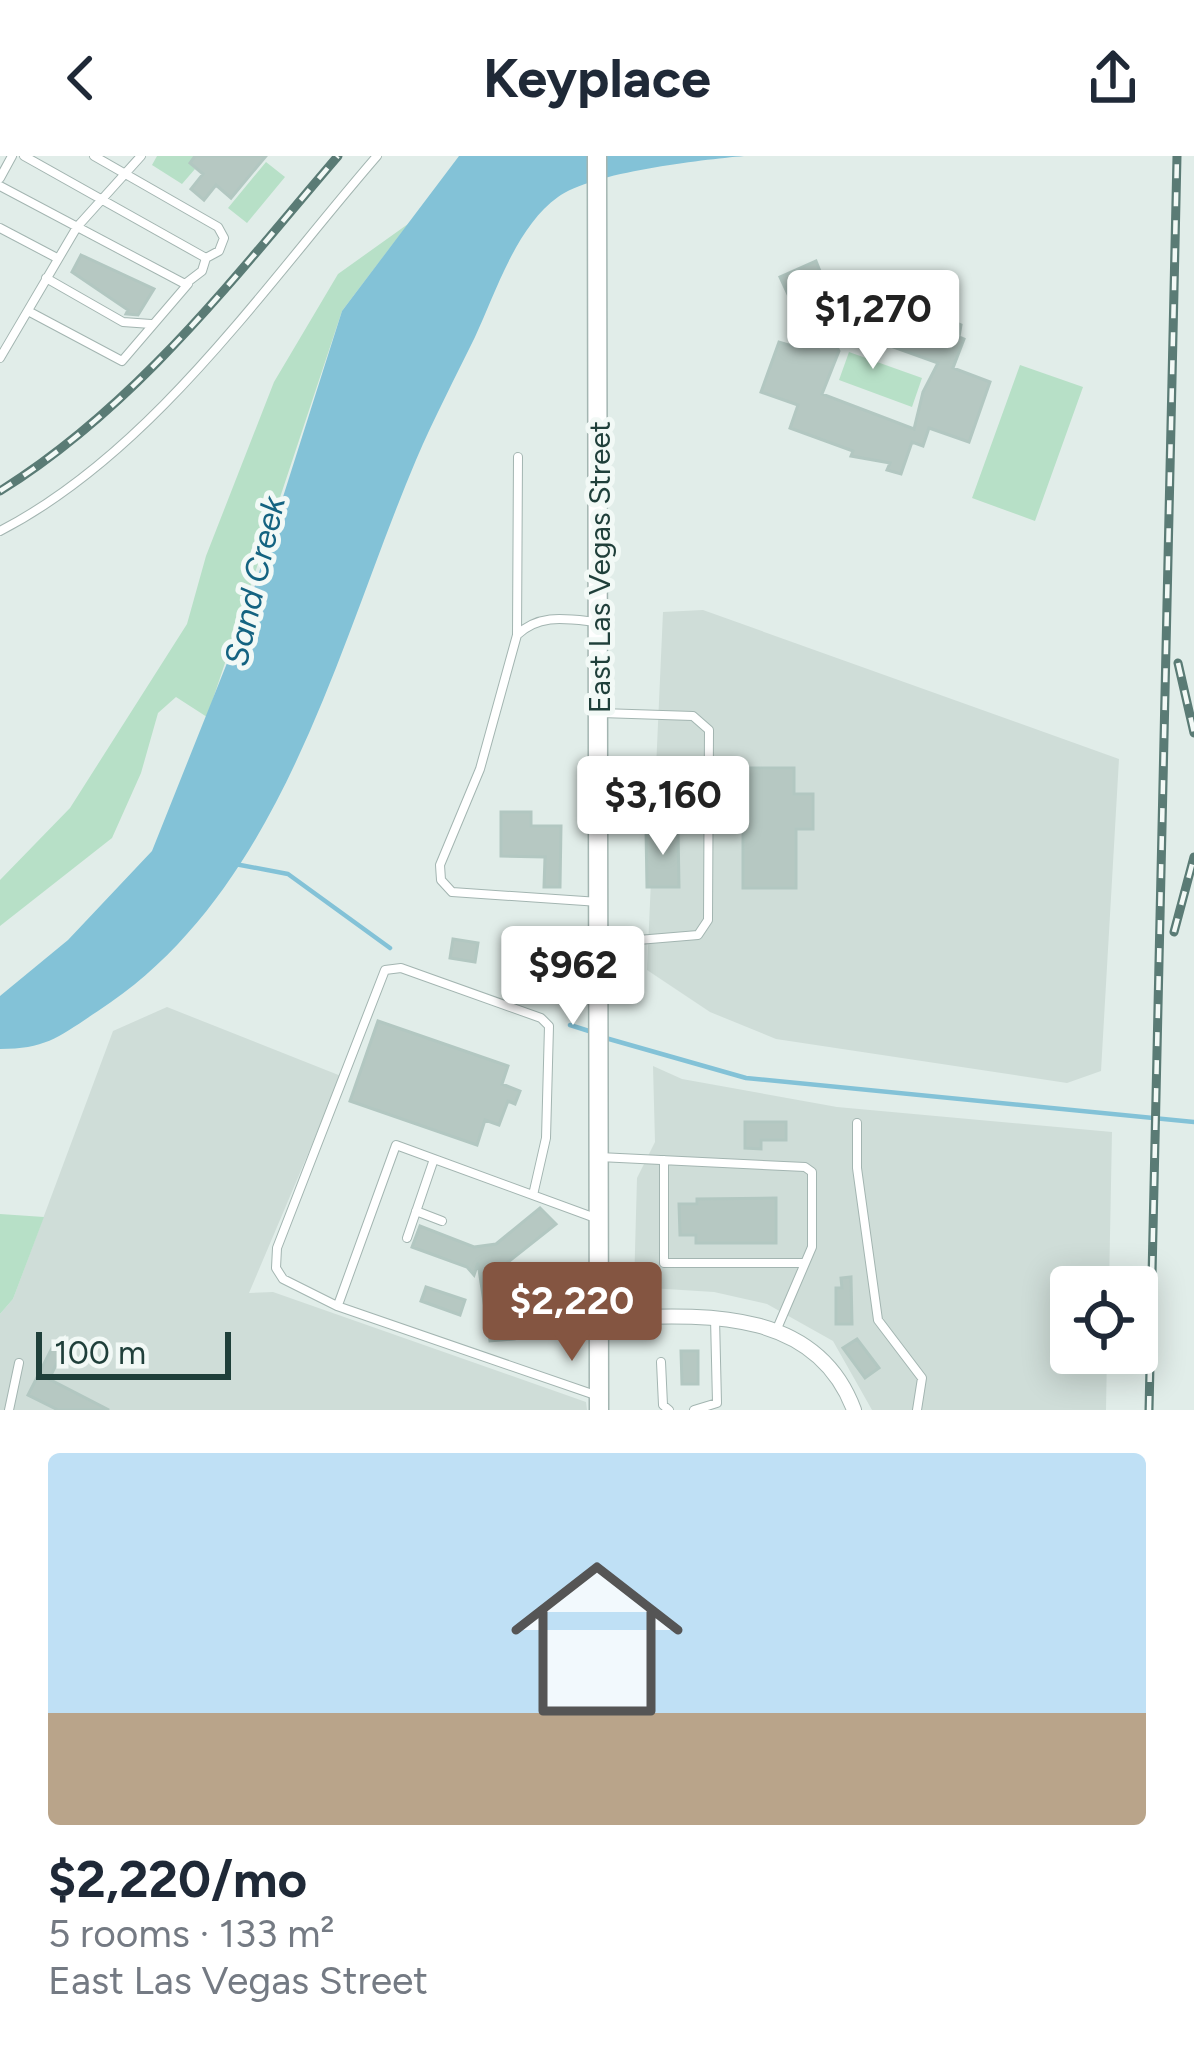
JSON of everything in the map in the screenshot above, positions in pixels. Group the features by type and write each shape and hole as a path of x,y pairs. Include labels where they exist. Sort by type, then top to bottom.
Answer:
{"street":[{"name":"East Las Vegas Street","path":"597,156 599,1403"},
{"path":"599,1318 715,1316 776,1331 827,1367 854,1410"}],"lane":[{"path":"12,156 0,182 188,284"},
{"path":"25,156 206,258"},
{"path":"94,156 218,227 224,242 206,258"},
{"path":"0,358 77,227 141,156"},
{"path":"0,531 61,494 154,419 377,156"},
{"path":"0,228 58,258"},
{"path":"28,310 122,361 207,265 206,258"},
{"path":"46,278 123,322 152,324"},
{"path":"518,458 517,635 480,769 440,865 441,880 452,892 601,902"},
{"path":"517,635 529,624 551,618 601,623"},
{"path":"600,943 698,935 708,920 710,730 693,716 601,713"},
{"path":"533,1195 547,1138 549,1026 541,1018 401,968 385,970 274,1259 283,1279 338,1306 599,1403"},
{"path":"857,1124 857,1168 878,1320 922,1378 917,1410"},
{"path":"338,1306 390,1150 396,1145 599,1220"},
{"path":"599,1157 805,1166 812,1172 812,1247 776,1331"},
{"path":"406,1238 434,1159"},
{"path":"664,1160 664,1263 806,1263"},
{"path":"416,1211 442,1221"},
{"path":"694,1410 717,1403 715,1316"},
{"path":"661,1362 663,1406 669,1410"},
{"path":"9,1410 19,1363"}],"shaded area":[{"path":"703,610 1119,759 1101,1071 1067,1083 776,1039 710,1012 647,970 663,612"},
{"path":"167,1007 341,1076 249,1293 273,1292 586,1402 587,1410 0,1410 0,1314 13,1299 113,1031"},
{"path":"653,1066 682,1079 837,1107 1112,1132 1109,1266 1050,1266 1050,1374 1107,1374 1106,1410 872,1410 833,1341 767,1304 714,1292 634,1287 637,1178 655,1142"}],"green space":[{"path":"157,156 195,156 189,163 195,169 182,184 152,165"},
{"path":"266,162 285,177 247,223 228,208"},
{"path":"408,224 342,311 207,717 176,697 158,713 141,773 112,838 0,926 0,880 70,808 187,624 206,556 274,382 338,274"},
{"path":"849,352 922,378 912,407 839,380"},
{"path":"1020,365 1083,387 1035,521 972,498"},
{"path":"0,1214 44,1217 13,1299 0,1314"}],"water":[{"path":"459,156 744,156 648,169 574,188 530,225 423,444 329,686 258,834 214,901 161,961 63,1034 30,1047 0,1049 0,996 68,940 152,851 243,623 342,311"}],"building":[{"path":"195,156 266,156 231,198 216,185 204,200 191,189 203,174 190,163"},
{"path":"81,255 154,289 138,315 126,314 128,310 72,272"},
{"path":"816,261 843,329 860,283 954,316 952,321 961,325 959,337 964,339 953,368 990,382 969,442 929,428 923,446 912,442 901,474 887,470 890,463 851,456 853,451 790,428 798,405 761,392 779,342 792,346 800,320 780,277","holes":["824,322 938,363 923,392 914,429 822,394 839,351"]},
{"path":"743,768 794,768 794,794 813,794 813,829 796,829 796,888 743,888"},
{"path":"501,812 531,812 531,826 561,826 560,887 544,887 545,857 501,856"},
{"path":"646,829 678,829 679,887 647,887"},
{"path":"523,930 559,930 559,955 523,955"},
{"path":"453,939 478,943 475,962 450,958"},
{"path":"378,1021 508,1066 502,1084 520,1091 515,1104 508,1101 499,1125 485,1120 477,1145 350,1101"},
{"path":"745,1122 786,1122 786,1140 761,1140 761,1149 745,1148"},
{"path":"776,1198 776,1243 696,1243 696,1235 680,1235 679,1204 697,1204 697,1199"},
{"path":"540,1208 556,1224 508,1262 501,1280 514,1339 490,1341 478,1263 474,1275 467,1267 412,1247 420,1226 474,1247 496,1244"},
{"path":"851,1277 852,1324 836,1324 836,1288 842,1288 841,1278"},
{"path":"426,1287 465,1300 460,1315 421,1301"},
{"path":"857,1339 879,1368 865,1378 843,1348"},
{"path":"52,1348 62,1353 49,1379 109,1410 58,1410 28,1395"},
{"path":"681,1351 698,1351 698,1384 682,1384"}],"waterway":[{"path":"235,864 288,874 390,948"},
{"path":"570,1025 592,1032"},
{"path":"602,1037 746,1078 1194,1122"}],"railway":[{"path":"0,491 50,457 140,379 338,156"},
{"path":"1149,1410 1177,156"},
{"path":"1178,663 1194,733"},
{"path":"1174,932 1194,857"}],"water label":[{"name":"Sand Creek","path":"254,581"}]}
